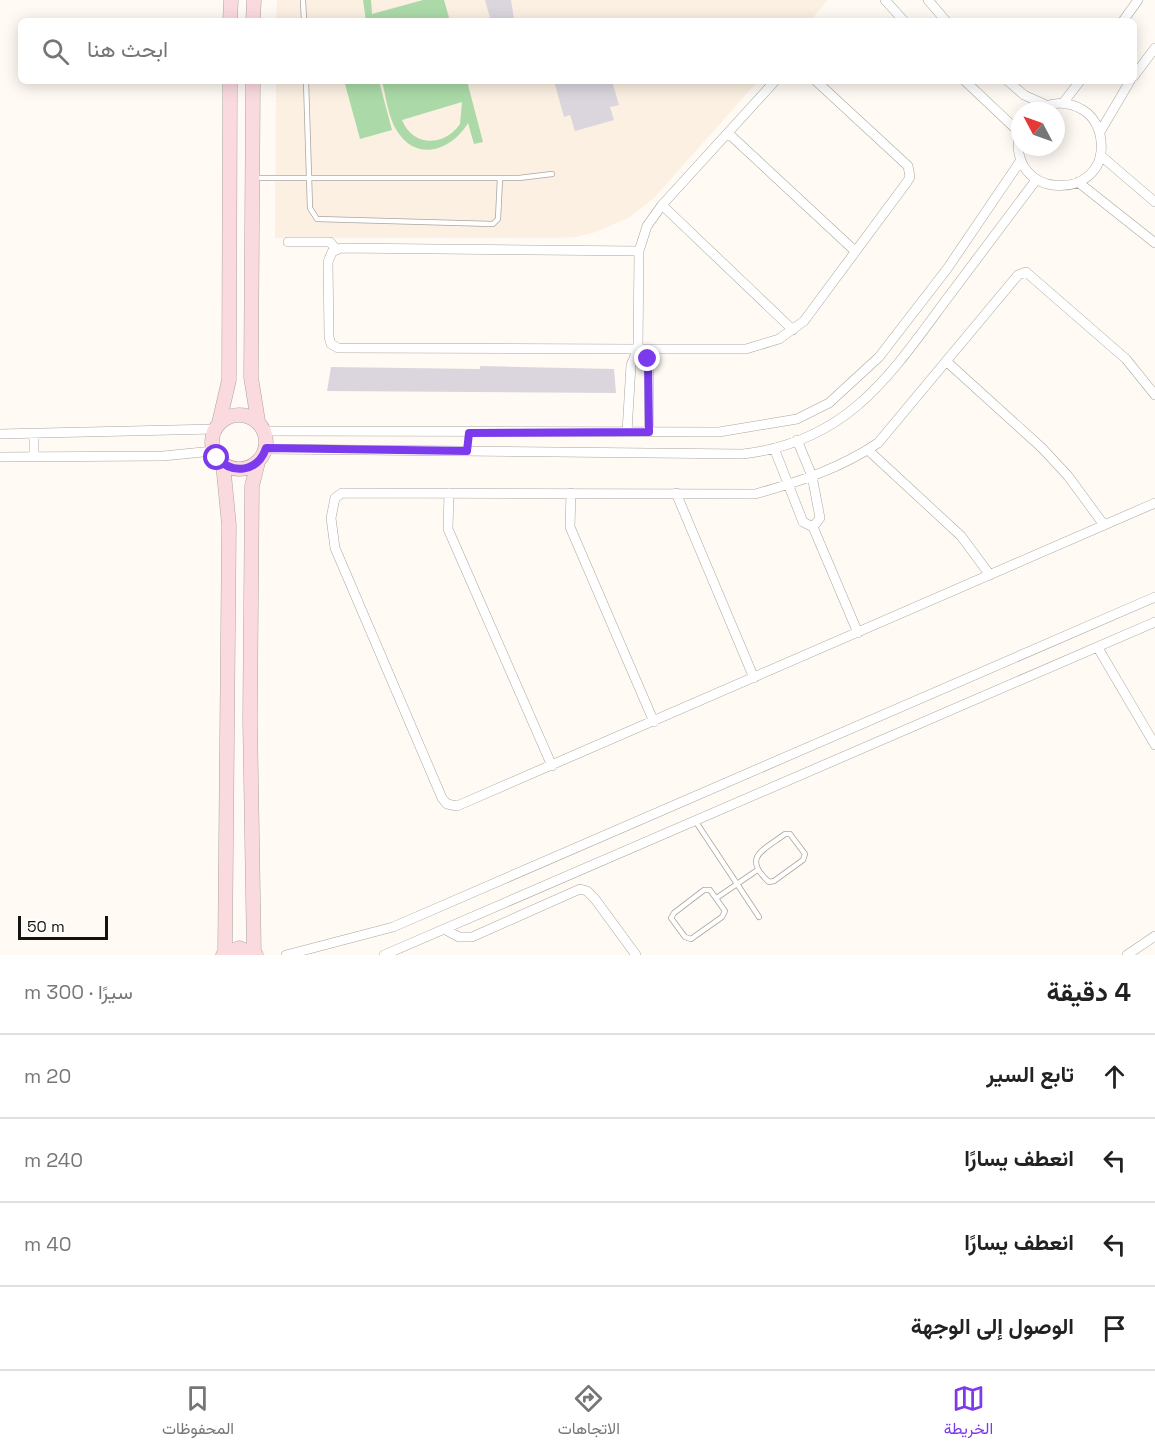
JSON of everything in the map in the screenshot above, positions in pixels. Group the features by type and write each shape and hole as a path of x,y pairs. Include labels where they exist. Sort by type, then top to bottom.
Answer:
{"main road":[{"path":"231,0 231,18"},
{"path":"253,18 254,0"},
{"path":"230,84 229,380 213,451 229,468 244,469 258,462"},
{"path":"223,464 228,525 224,954 239,948 255,954 250,696 252,486 258,462 266,448 251,376 253,84"},
{"path":"217,426 226,418 242,414 261,426"}],"street":[{"path":"885,0 901,18"},
{"path":"928,0 943,18"},
{"path":"1125,18 1138,0"},
{"path":"1137,72 1155,48"},
{"path":"627,432 630,365 638,349 639,251 647,226 662,205 772,84"},
{"path":"639,251 345,247 336,249 328,262 331,344 338,348 746,349 763,346 793,330 804,321 907,182 910,171 904,162 819,84"},
{"path":"968,84 1011,124"},
{"path":"1011,84 1024,95 1039,102"},
{"path":"1064,102 1078,84"},
{"path":"1020,156 1036,180 1057,187 1078,182 1092,171 1100,155 1100,132 1128,84"},
{"path":"1065,104 1086,112 1100,132"},
{"path":"728,134 855,251"},
{"path":"1100,155 1155,202"},
{"path":"261,426 469,433 738,431 797,419 829,403 845,391 879,357 947,269 1021,160"},
{"path":"266,448 731,454 774,448 797,440 833,424 858,406 888,377 1036,180"},
{"path":"1078,182 1155,243"},
{"path":"662,205 793,330"},
{"path":"288,242 330,243 336,249"},
{"path":"1155,395 1126,359 1026,272 1018,275 878,443 868,450 790,484 755,494 338,495 333,503 331,518 335,548 442,798 447,804 457,806 1155,503"},
{"path":"891,340 907,352"},
{"path":"638,349 649,363 649,432"},
{"path":"946,362 1042,448 1104,525"},
{"path":"0,434 217,426"},
{"path":"467,451 469,433"},
{"path":"34,434 34,457"},
{"path":"797,440 812,476 820,518 813,527"},
{"path":"774,448 803,522 813,527 858,633"},
{"path":"868,450 961,536 990,575"},
{"path":"0,457 164,456 213,451"},
{"path":"449,493 448,529 552,766"},
{"path":"571,493 570,527 654,722"},
{"path":"676,493 754,678"},
{"path":"286,955 365,935 412,919 1155,597"},
{"path":"384,955 1155,622"},
{"path":"1098,648 1155,745"},
{"path":"446,930 459,938 472,937 580,889 596,899 636,955"},
{"path":"1126,955 1155,936"}],"lane":[{"path":"303,0 304,18"},
{"path":"306,84 310,208 317,219 493,224 497,221 500,178"},
{"path":"253,178 519,178 552,174"},
{"path":"695,821 759,917"},
{"path":"785,834 790,834 805,854 803,860 774,881 769,882 756,871 754,861 757,854 785,834"},
{"path":"718,897 756,871"},
{"path":"704,890 710,890 718,897 725,911 722,917 691,939 685,937 671,918 674,913 704,890"}],"shaded area":[{"path":"277,0 828,0 813,18 276,18"},
{"path":"276,84 755,84 654,198 630,217 596,232 575,237 554,238 275,238"}],"green space":[{"path":"363,0 371,0 372,14 423,0 444,0 449,18 366,18"},
{"path":"345,84 380,84 392,130 360,139"},
{"path":"383,84 468,84 483,142 474,144 468,123 453,140 444,146 424,150 414,147 397,131 389,113","holes":["462,102 460,124 446,137 429,141 413,135 402,120"]}],"building":[{"path":"485,0 511,0 514,18 490,18"},
{"path":"555,84 613,84 619,105 610,107 614,120 575,131 570,115 564,117"},
{"path":"480,366 614,369 616,393 327,391 331,367 480,369"}],"route":[{"path":"217,458 229,468 244,469 258,462 266,448 467,451 469,433 649,432 650,367 648,359"}]}
